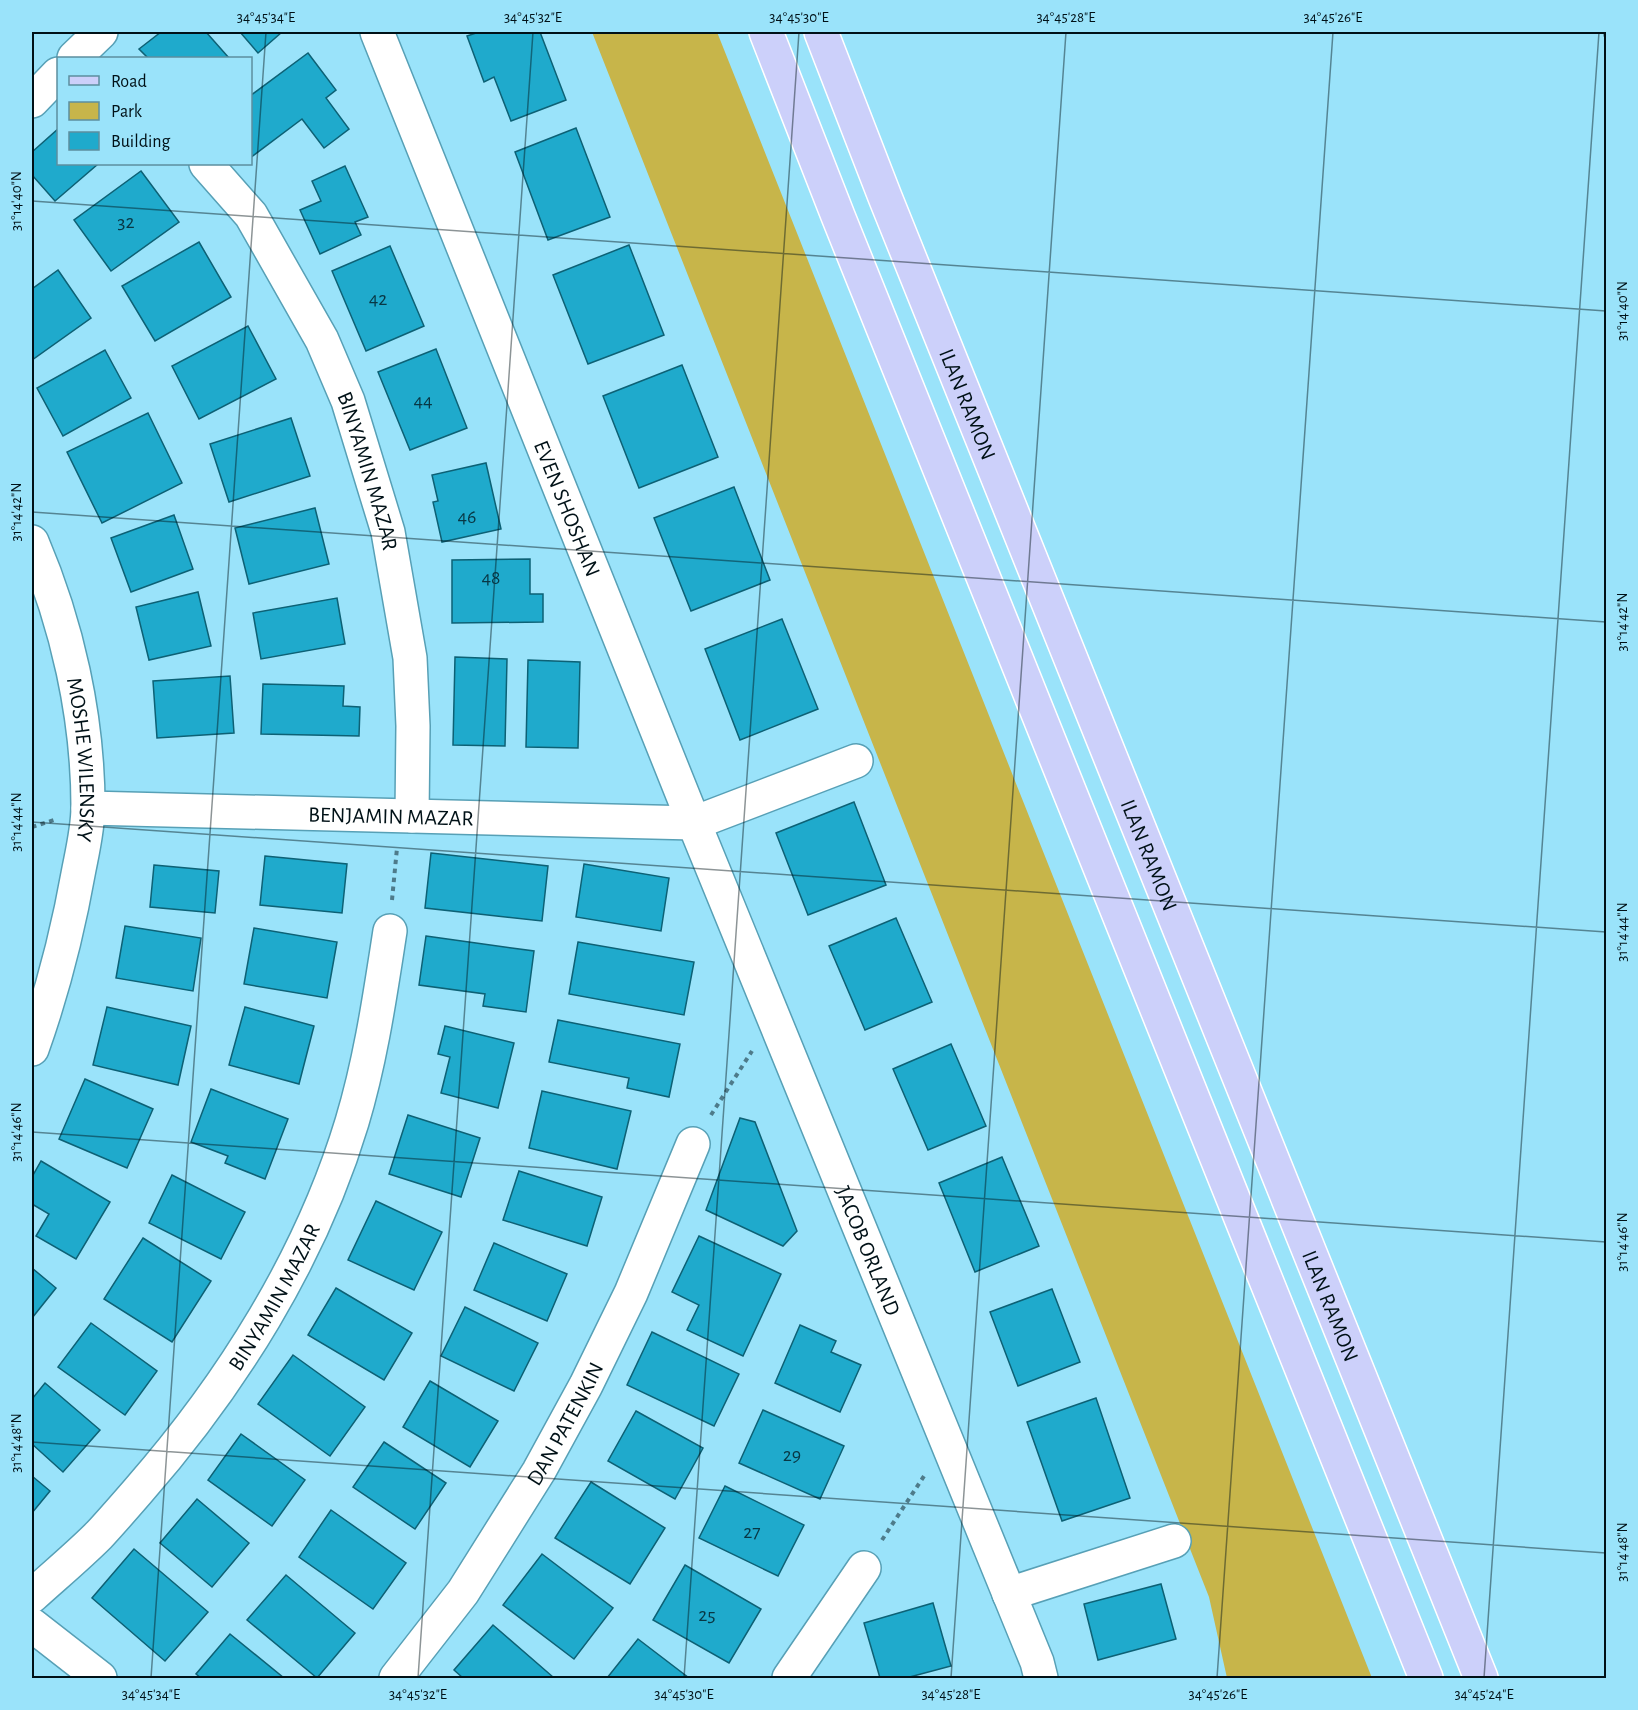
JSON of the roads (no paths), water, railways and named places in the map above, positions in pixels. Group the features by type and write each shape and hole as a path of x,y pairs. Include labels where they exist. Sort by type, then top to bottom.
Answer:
{"main road":[{"path":"766,32 837,216 1426,1678"},
{"name":"ILAN RAMON","path":"821,32 1481,1678"}],"street":[{"path":"76,57 101,32"},
{"name":"EVEN SHOSHAN","path":"377,32 694,823"},
{"path":"32,101 57,75"},
{"name":"BINYAMIN MAZAR","path":"207,165 251,215 322,340 351,412 388,532 410,658 413,726 405,816"},
{"name":"MOSHE WILENSKY","path":"32,542 60,619 75,680 84,744 88,808 70,924 49,1003 32,1049"},
{"path":"694,823 856,761"},
{"name":"BENJAMIN MAZAR","path":"88,808 694,823"},
{"name":"JACOB ORLAND","path":"694,823 1037,1662 1041,1678"},
{"name":"BINYAMIN MAZAR","path":"32,1596 99,1535 169,1456 229,1375 293,1267 326,1192 352,1123 373,1042 390,931"},
{"name":"DAN PATENKIN","path":"396,1678 463,1592 539,1471 586,1385 631,1293 693,1144"},
{"path":"1009,1594 1174,1541"},
{"path":"789,1678 864,1568"},
{"path":"32,1625 100,1678"}]}
